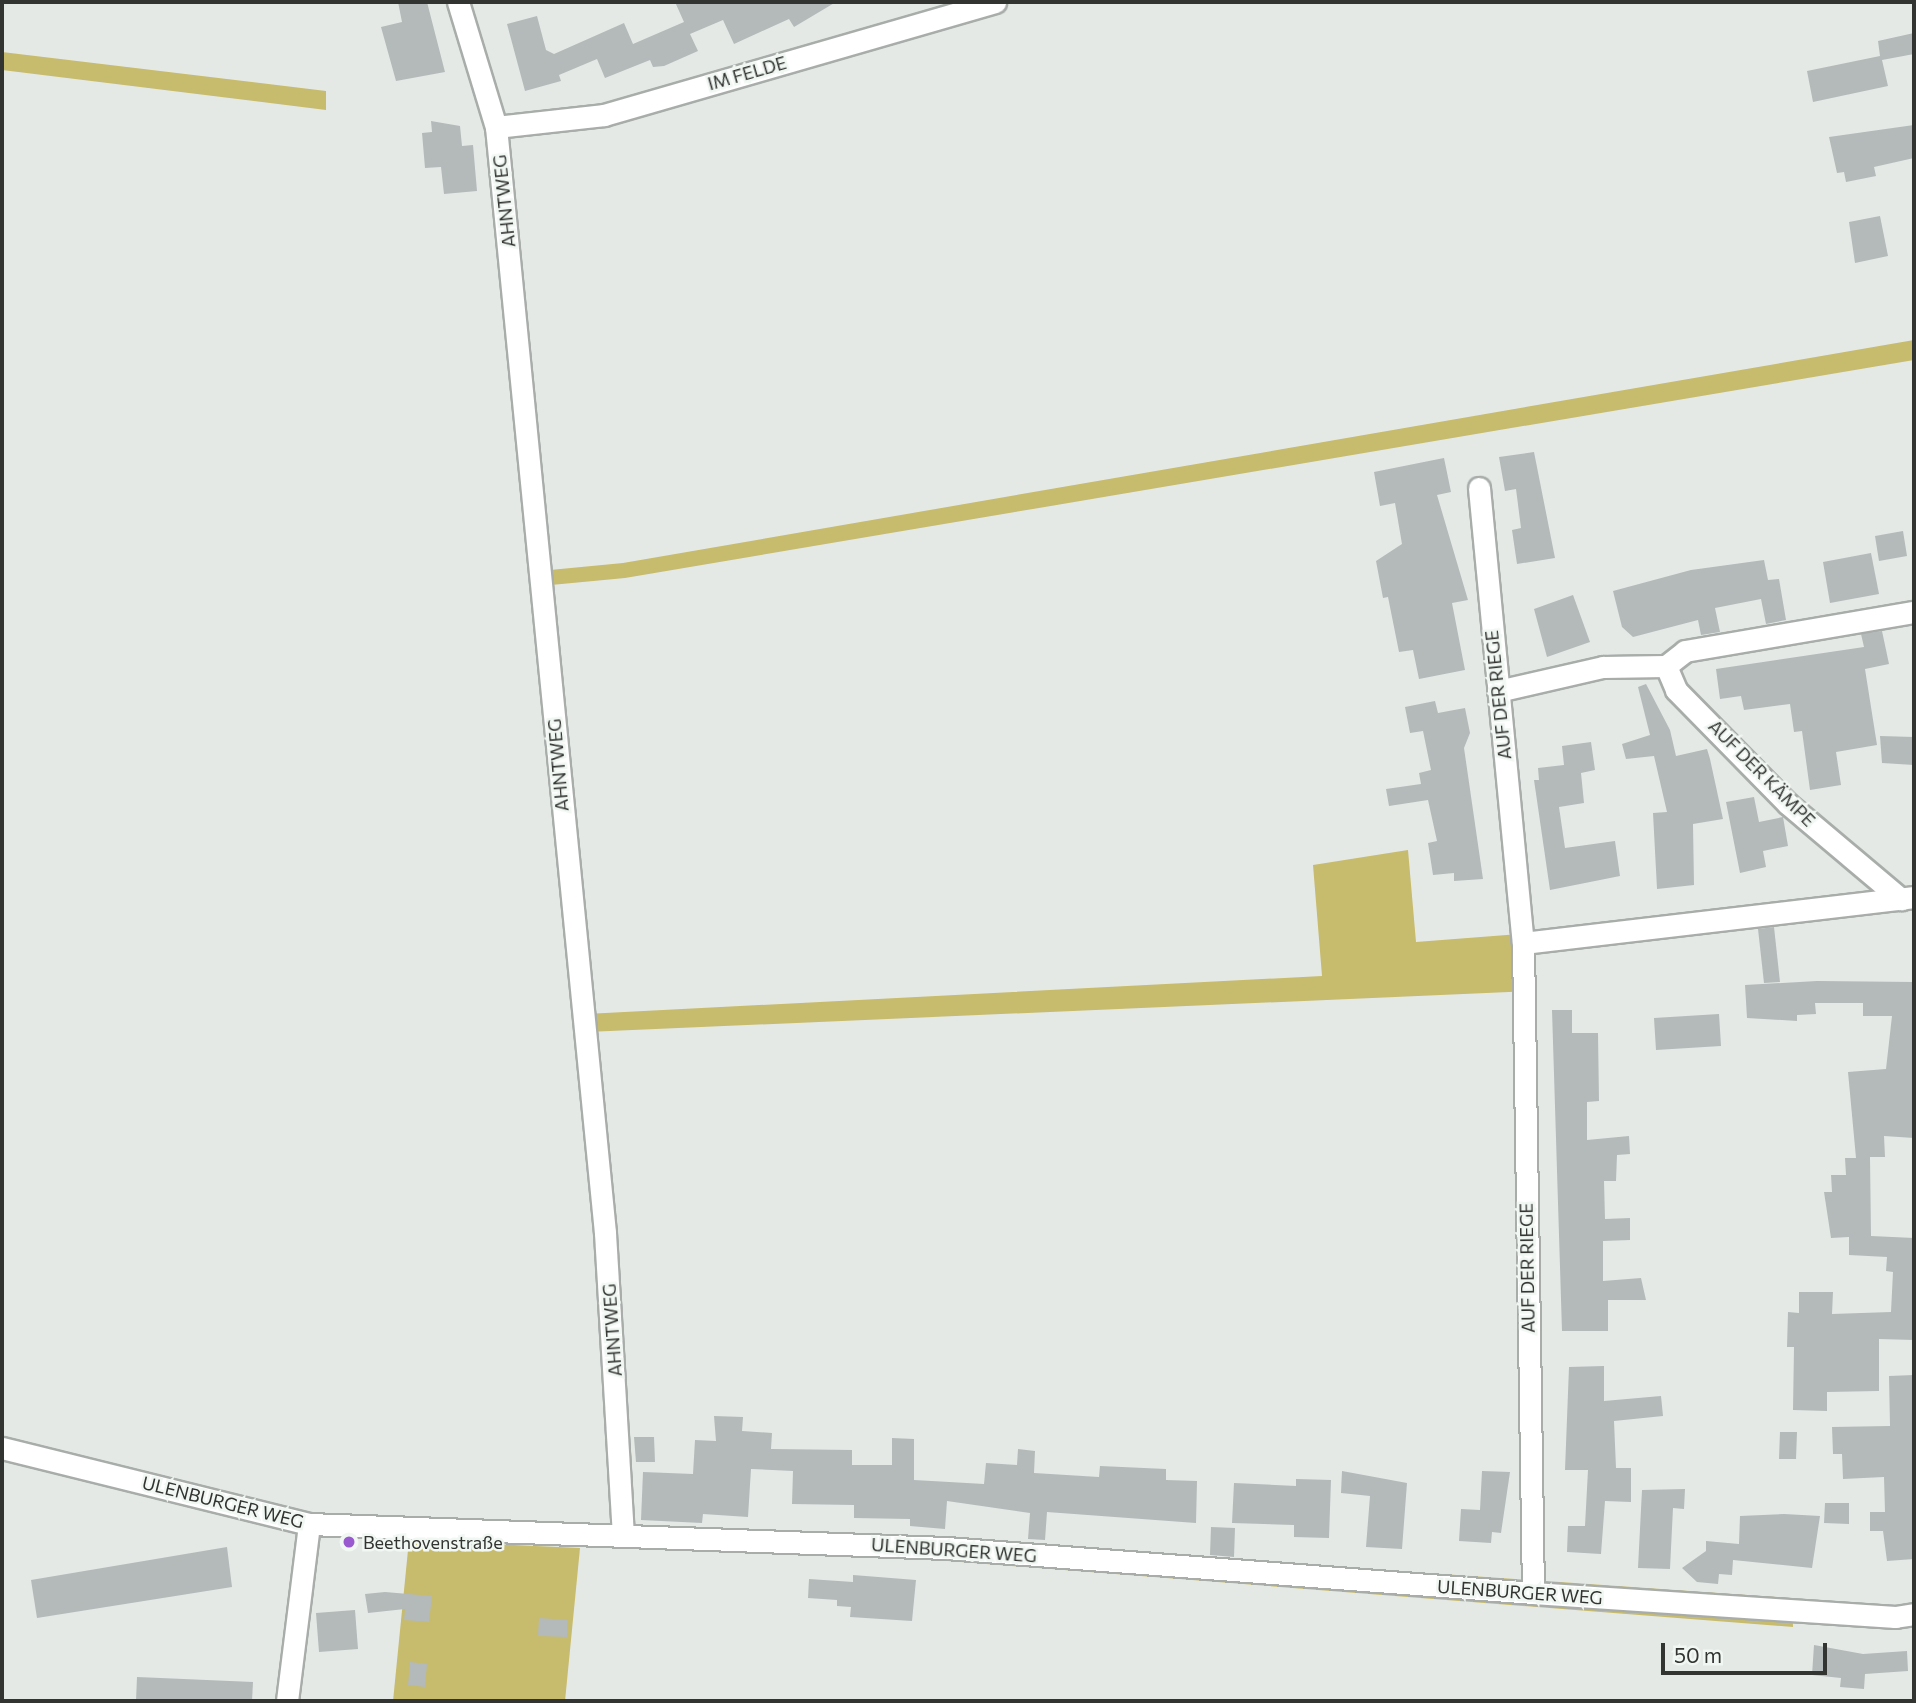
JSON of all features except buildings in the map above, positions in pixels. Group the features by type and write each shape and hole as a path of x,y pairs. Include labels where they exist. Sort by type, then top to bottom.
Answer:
{"street":[{"name":"AHNTWEG","path":"458,2 496,127 605,1233 623,1534"},
{"name":"IM FELDE","path":"496,127 604,115 985,3"},
{"name":"AUF DER RIEGE","path":"1479,488 1523,943 1533,1593"},
{"path":"1498,691 1603,667 1666,666 1685,651 1914,612"},
{"name":"AUF DER KÄMPE","path":"1666,666 1676,690 1788,804 1908,898"},
{"path":"1523,943 1908,898"},
{"name":"ULENBURGER WEG","path":"2,1448 309,1524 946,1548 1533,1593 1895,1617 1914,1614"},
{"path":"287,1701 309,1524"}],"shaded area":[{"path":"2,52 326,91 326,110 2,70"},
{"path":"1914,340 1914,360 625,578 551,585 550,570 623,563"},
{"path":"1408,850 1416,942 1533,933 1533,991 587,1032 586,1014 1322,976 1313,865"},
{"path":"409,1540 580,1548 565,1701 393,1701"},
{"path":"948,1540 1792,1598 1793,1627 948,1561"}],"place":[{"name":"Beethovenstraße","path":"349,1542"}]}
